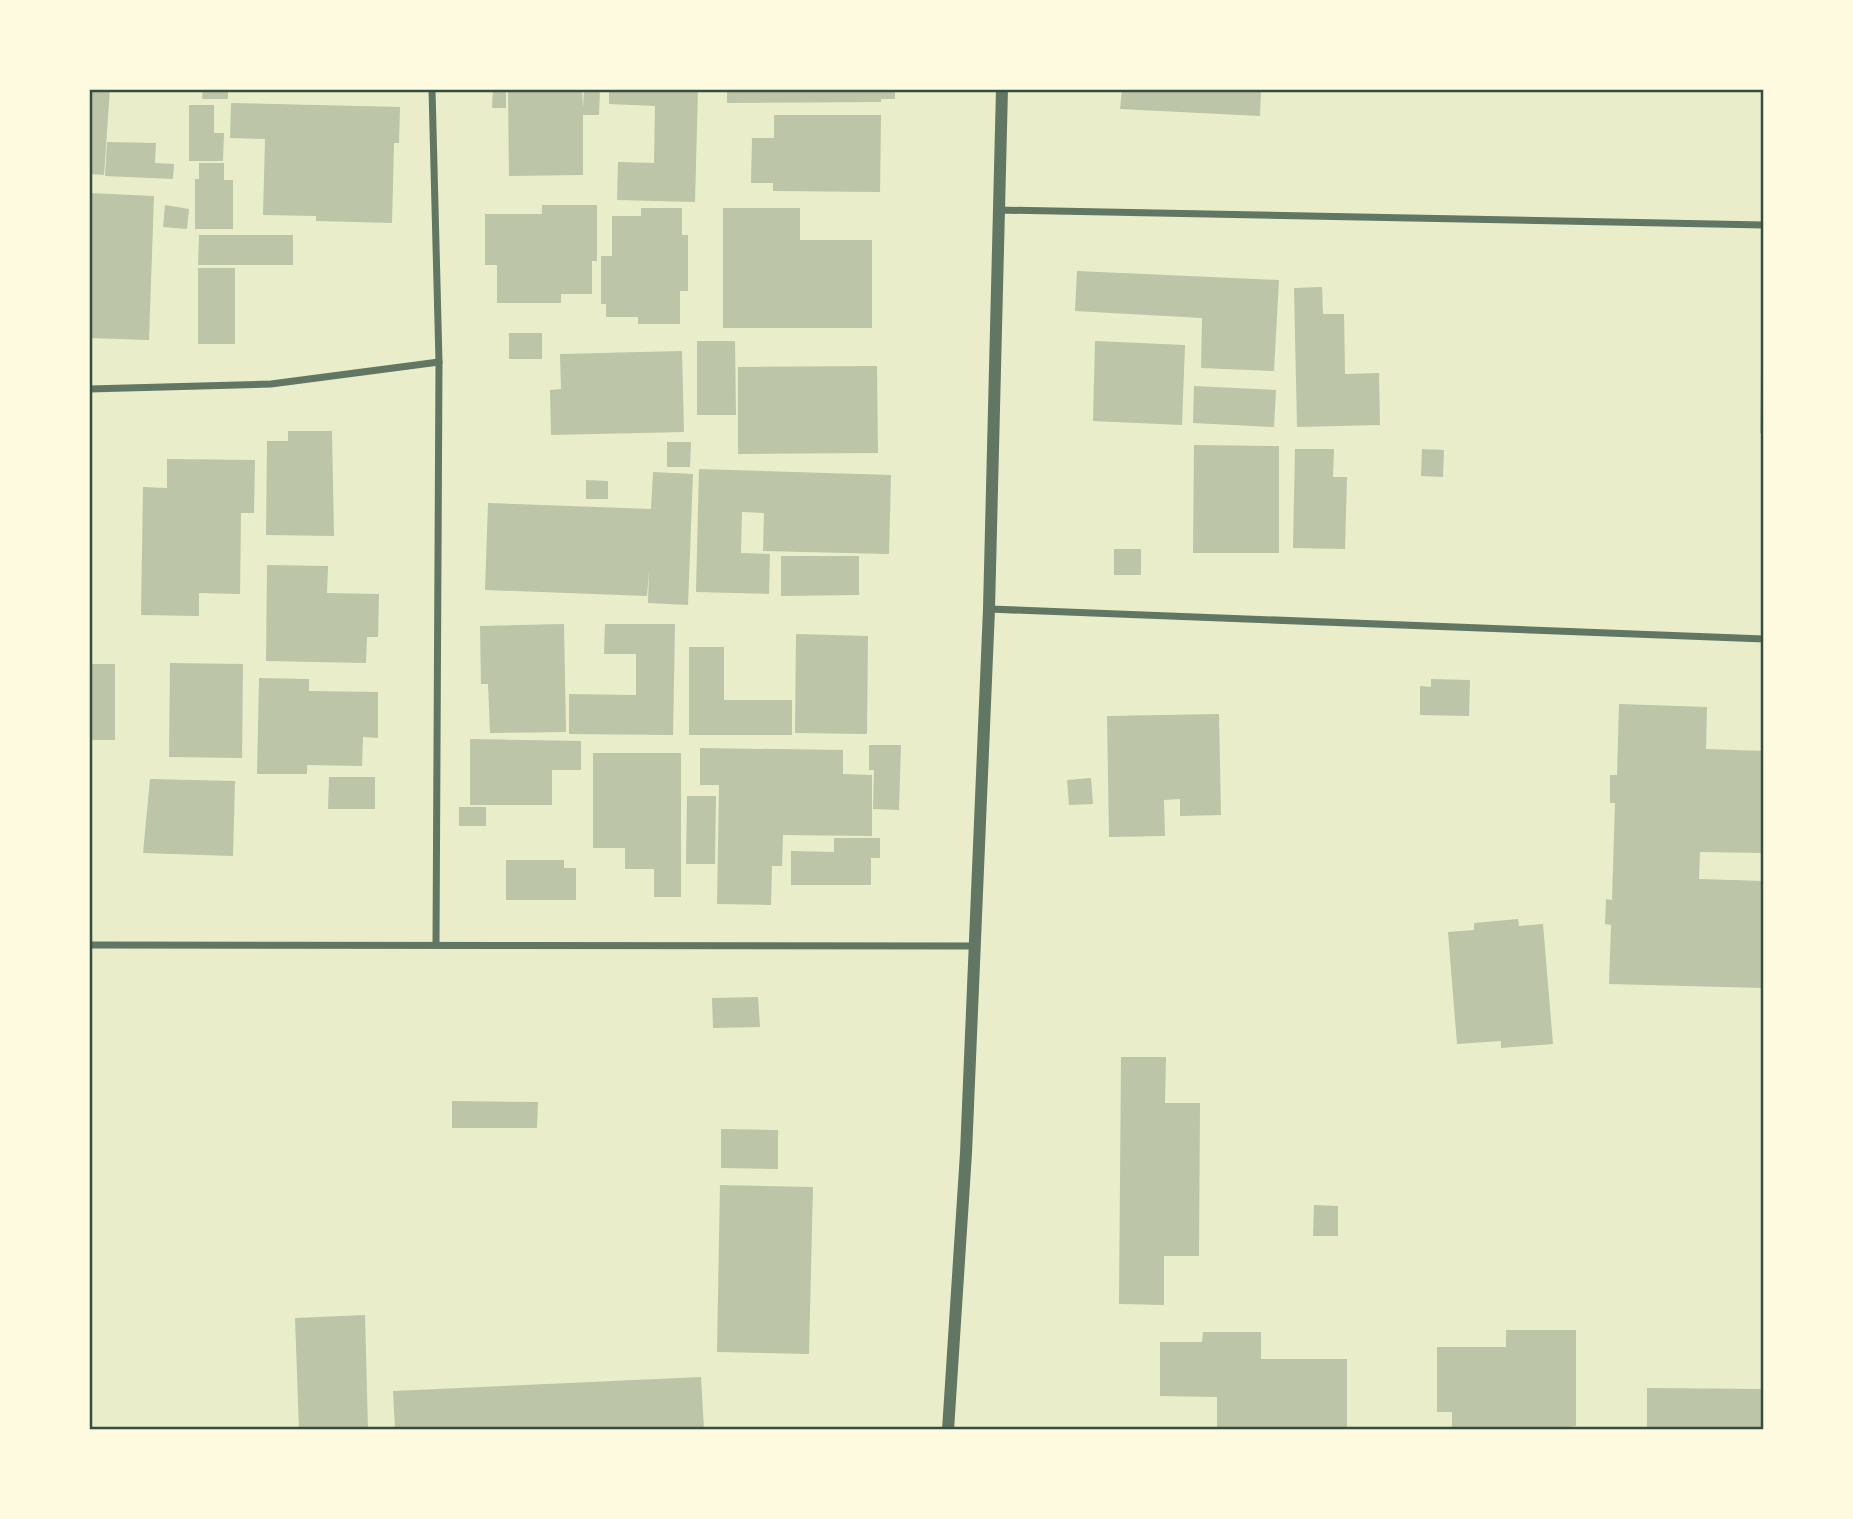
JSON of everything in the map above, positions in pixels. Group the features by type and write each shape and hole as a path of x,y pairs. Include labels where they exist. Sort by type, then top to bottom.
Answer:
{"street":[{"path":"432,89 439,362 436,943"},
{"path":"948,1430 966,1153 989,609 1002,89"},
{"path":"998,210 1764,225"},
{"path":"89,388 271,384 439,362"},
{"path":"989,609 1764,639"},
{"path":"89,944 973,946"}],"building":[{"path":"89,89 110,89 104,175 89,174"},
{"path":"203,89 228,89 228,99 202,99"},
{"path":"493,89 506,89 506,108 492,108"},
{"path":"508,89 582,89 583,108 584,89 600,89 599,115 583,115 583,175 509,176"},
{"path":"609,89 698,89 695,202 617,200 618,162 654,163 655,106 609,104"},
{"path":"727,89 895,89 895,99 881,99 881,102 727,103"},
{"path":"1122,89 1261,89 1260,116 1120,109"},
{"path":"231,103 400,107 399,143 394,143 392,223 316,221 316,216 263,215 265,139 230,138"},
{"path":"189,105 214,105 214,133 224,133 223,161 189,161"},
{"path":"774,115 881,115 880,192 773,191 773,183 751,183 752,138 774,138"},
{"path":"107,142 156,143 155,163 174,164 173,179 105,176"},
{"path":"199,163 224,163 224,180 233,180 233,229 195,229 195,179 199,179"},
{"path":"89,193 154,196 149,340 89,338"},
{"path":"165,205 189,209 187,229 163,227"},
{"path":"542,205 597,205 597,261 592,261 592,294 561,294 561,303 497,303 497,265 485,265 485,214 542,214"},
{"path":"641,208 682,208 682,235 688,235 688,291 680,291 680,324 638,324 638,317 606,317 606,304 601,304 601,256 612,256 612,216 641,216"},
{"path":"723,208 800,208 800,240 872,240 872,328 723,328"},
{"path":"199,235 293,235 293,265 198,265"},
{"path":"198,268 235,268 235,344 198,344"},
{"path":"1077,271 1279,280 1274,371 1201,368 1202,318 1075,311"},
{"path":"1322,287 1323,314 1344,314 1345,374 1379,373 1380,425 1297,427 1294,288"},
{"path":"509,333 542,333 542,359 509,359"},
{"path":"697,341 735,341 736,415 697,415"},
{"path":"1095,341 1185,345 1182,425 1093,421"},
{"path":"682,351 684,432 551,435 550,390 561,389 560,354"},
{"path":"877,366 878,453 738,454 738,367"},
{"path":"1761,368 1764,368 1764,433 1760,433"},
{"path":"1194,386 1276,390 1274,427 1193,423"},
{"path":"288,431 332,431 334,536 266,535 267,441 288,441"},
{"path":"667,442 691,442 690,467 667,467"},
{"path":"1194,445 1279,446 1279,553 1193,553"},
{"path":"1295,449 1334,449 1333,477 1347,477 1345,549 1293,548"},
{"path":"1422,449 1444,450 1443,477 1421,476"},
{"path":"167,459 255,460 254,513 241,513 240,594 199,593 199,616 141,615 143,487 167,488"},
{"path":"699,469 891,475 889,554 763,551 764,513 742,512 741,553 770,554 769,594 696,592"},
{"path":"653,472 693,474 688,605 648,603 649,570 647,596 485,590 488,503 651,509"},
{"path":"586,480 608,481 608,499 586,499"},
{"path":"1114,549 1141,549 1141,575 1114,575"},
{"path":"781,556 859,556 859,595 781,596"},
{"path":"267,565 328,566 327,593 379,594 378,637 367,637 366,663 266,661"},
{"path":"564,624 566,732 490,733 488,684 481,684 480,626"},
{"path":"605,624 675,624 673,735 569,734 569,694 636,695 636,654 604,654"},
{"path":"796,634 868,636 867,734 795,733"},
{"path":"689,647 724,647 724,700 792,700 792,735 689,735"},
{"path":"170,663 243,664 242,758 169,757"},
{"path":"89,664 115,664 115,740 89,740"},
{"path":"259,678 309,679 309,691 378,692 378,738 363,737 362,766 307,765 307,774 257,774"},
{"path":"1431,679 1470,680 1469,716 1420,715 1420,686 1431,687"},
{"path":"1619,704 1707,707 1706,749 1764,751 1764,853 1700,852 1699,879 1764,881 1764,988 1609,984 1611,925 1605,924 1606,899 1612,900 1615,803 1610,803 1610,775 1617,775"},
{"path":"1219,714 1221,815 1180,816 1180,799 1164,800 1165,836 1109,837 1107,716"},
{"path":"470,739 581,741 581,770 552,770 552,805 470,805"},
{"path":"869,745 901,745 899,810 873,809 874,770 869,770"},
{"path":"700,748 843,750 843,774 872,775 872,836 783,835 782,866 772,866 771,905 717,904 719,785 700,785"},
{"path":"593,753 681,753 681,897 654,897 654,869 625,869 625,848 593,848"},
{"path":"329,777 375,777 375,809 328,809"},
{"path":"1091,778 1093,804 1069,805 1067,780"},
{"path":"150,779 235,781 233,856 143,853"},
{"path":"687,796 716,796 715,864 686,864"},
{"path":"459,807 486,807 486,826 459,826"},
{"path":"834,838 880,838 880,858 871,858 871,885 791,885 791,851 834,852"},
{"path":"506,860 564,860 564,868 576,868 576,900 506,900"},
{"path":"1518,919 1519,926 1543,924 1553,1044 1501,1048 1501,1041 1457,1044 1448,932 1474,930 1474,923"},
{"path":"758,997 760,1027 713,1028 712,998"},
{"path":"1121,1057 1166,1057 1165,1103 1200,1103 1199,1256 1164,1256 1164,1305 1119,1304"},
{"path":"452,1101 538,1102 537,1128 452,1128"},
{"path":"721,1129 778,1130 778,1169 721,1168"},
{"path":"720,1185 813,1187 809,1354 717,1352"},
{"path":"1314,1205 1338,1206 1338,1236 1313,1236"},
{"path":"365,1315 368,1430 299,1430 295,1318"},
{"path":"1506,1330 1576,1330 1576,1426 1540,1430 1452,1430 1452,1412 1437,1412 1437,1347 1506,1347"},
{"path":"1203,1332 1261,1332 1261,1359 1347,1359 1347,1430 1217,1430 1217,1397 1160,1396 1160,1342 1202,1342"},
{"path":"701,1377 704,1430 395,1430 393,1391"},
{"path":"1647,1388 1764,1389 1764,1430 1647,1430"}]}
